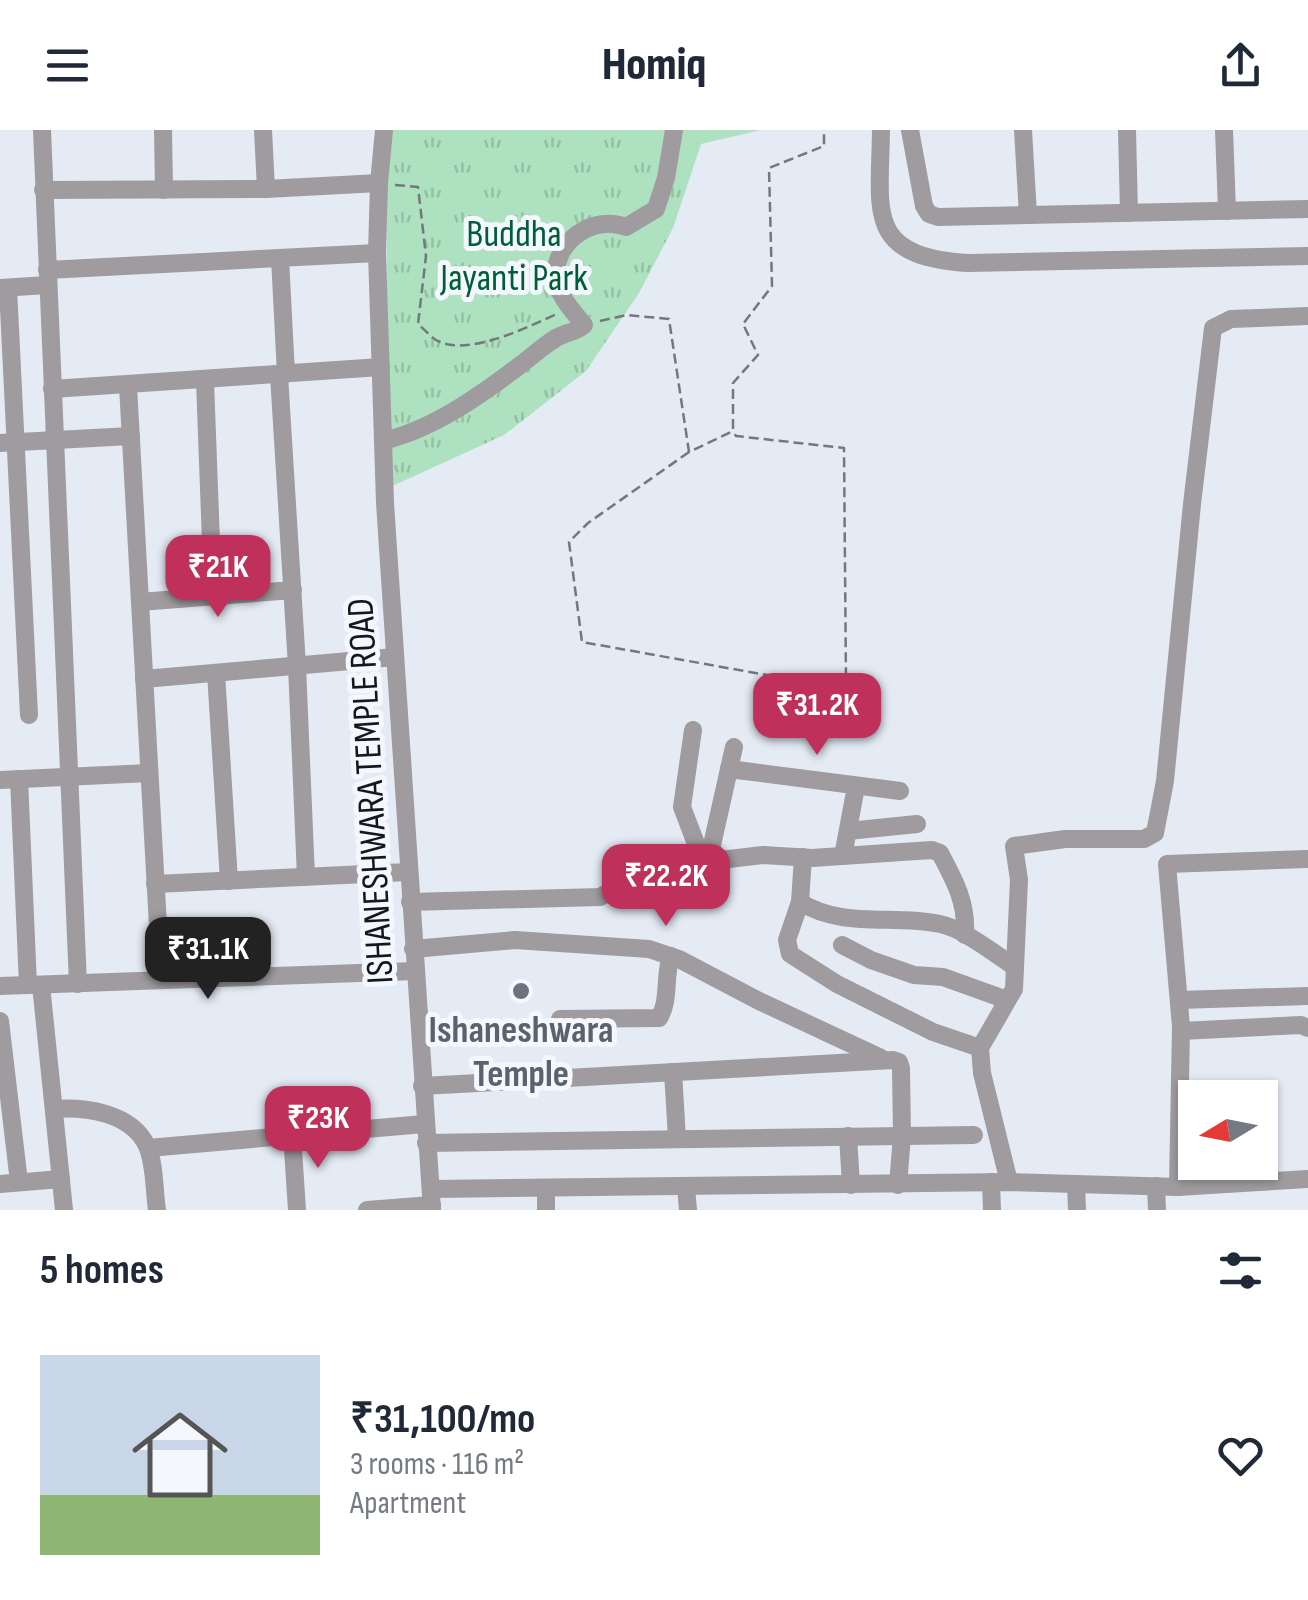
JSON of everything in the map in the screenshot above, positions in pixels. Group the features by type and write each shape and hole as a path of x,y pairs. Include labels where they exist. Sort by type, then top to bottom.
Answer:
{"street":[{"path":"42,130 78,984"},
{"path":"164,130 164,190"},
{"path":"266,189 267,130"},
{"name":"ISHANESHWARA TEMPLE ROAD","path":"384,130 377,253 383,441 432,1202"},
{"path":"383,441 403,436 454,410 494,386 559,336 574,333 584,325 559,292 556,280 562,250 581,231 616,223 626,227 656,209 664,188 674,130"},
{"path":"881,130 881,219 903,246 934,260 1308,256"},
{"path":"910,130 920,190 929,214 938,217 1308,209"},
{"path":"1024,130 1028,215"},
{"path":"1127,130 1129,213"},
{"path":"1224,130 1227,211"},
{"path":"43,190 378,184"},
{"path":"29,716 8,443 4,288 47,278 377,253"},
{"path":"280,258 306,877"},
{"path":"992,1210 1000,1182 980,1048 1014,989 1018,880 1014,846 1065,839 1144,839 1151,837 1158,826 1166,781 1213,328 1230,319 1308,316"},
{"path":"52,389 380,367"},
{"path":"204,381 212,596"},
{"path":"128,386 161,980"},
{"path":"8,443 131,436"},
{"path":"140,602 293,590"},
{"path":"144,679 395,658"},
{"path":"216,672 229,881"},
{"path":"693,730 682,808 701,859"},
{"path":"701,859 712,845 734,747"},
{"path":"730,769 900,791"},
{"path":"64,1210 10,779 149,773"},
{"path":"843,856 856,787"},
{"path":"848,831 917,824"},
{"path":"410,902 600,897 637,876 701,859 936,850 960,890 966,916 965,935"},
{"path":"803,858 800,902 787,940 790,954 837,984 933,1032 980,1048"},
{"path":"1178,1187 1182,1031 1166,864 1308,859"},
{"path":"156,884 408,872"},
{"path":"800,902 818,911 861,921 938,923 1015,967"},
{"path":"413,948 516,940 649,949 672,956 886,1061"},
{"path":"842,945 870,960 914,975 943,977 1007,1000"},
{"path":"560,1020 659,1018 665,1006 667,968 672,956"},
{"path":"0,986 415,971"},
{"path":"1179,1000 1308,996"},
{"path":"0,1021 2,1063 20,1182"},
{"path":"1182,1031 1301,1025 1308,1028"},
{"path":"422,1086 899,1062 902,1136 898,1185"},
{"path":"673,1072 677,1138"},
{"path":"54,1109 98,1110 134,1131 148,1148 156,1210"},
{"path":"148,1148 292,1134 677,1138 974,1135"},
{"path":"292,1134 297,1210"},
{"path":"848,1136 851,1185"},
{"path":"366,1210 546,1189 1000,1182 1178,1187 1308,1179"},
{"path":"0,1184 61,1180"},
{"path":"1076,1184 1077,1210"},
{"path":"686,1186 688,1210"},
{"path":"1156,1186 1157,1210"},
{"path":"546,1189 546,1210"}],"path":[{"path":"734,431 688,452 588,522 569,542 582,642 834,687 846,682 844,448 736,436 734,431 733,383 758,356 742,324 772,286 769,168 824,146 824,130"},
{"path":"378,184 418,187 426,256 418,324 438,342 474,344 523,329 570,307"},
{"path":"584,325 627,316 669,319 688,452"}],"green space":[{"name":"Buddha Jayanti Park","path":"390,130 761,130 701,144 673,228 639,293 586,371 504,435 386,489"}],"place":[{"name":"Ishaneshwara Temple","path":"521,991"}]}
